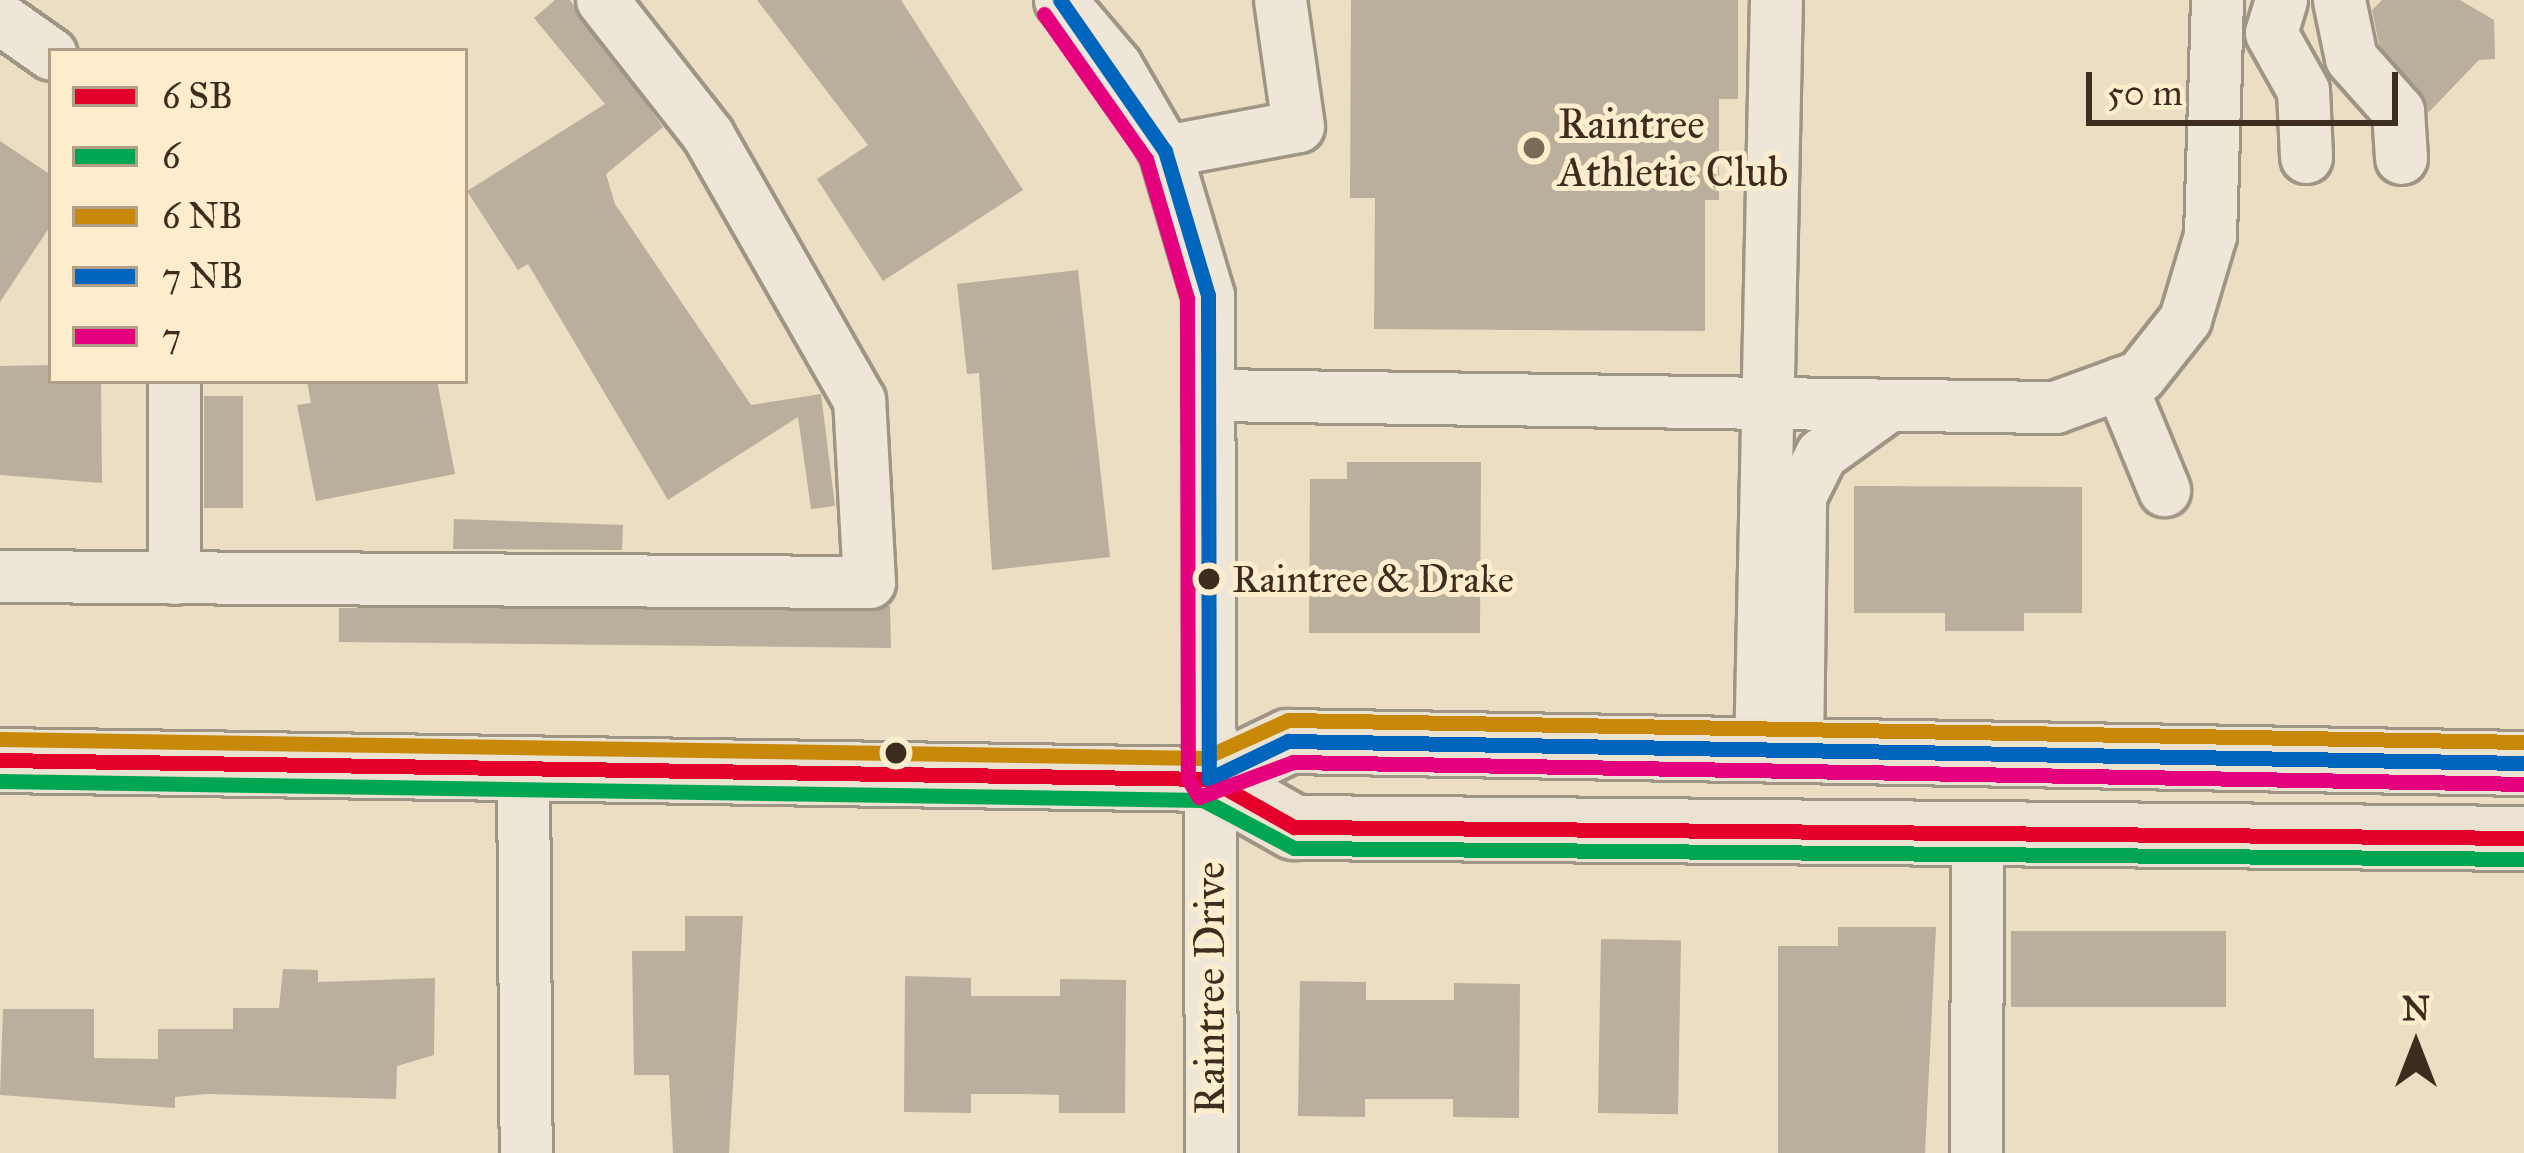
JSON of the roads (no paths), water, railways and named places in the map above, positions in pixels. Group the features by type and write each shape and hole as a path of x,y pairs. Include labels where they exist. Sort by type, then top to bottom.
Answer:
{"main road":[{"path":"0,760 1209,779 1288,741 1779,754 2524,763"},
{"path":"1490,830 1577,798 1741,798 1779,754"},
{"path":"1977,832 1999,812 2080,788 2116,756"},
{"path":"1209,779 1294,826 2524,838"}],"street":[{"path":"0,576 869,582 859,400 820,315 708,135 602,0"},
{"path":"1165,151 1298,126 1280,0"},
{"path":"1776,0 1762,399 1779,754"},
{"path":"1212,395 1762,399 1886,407 2055,407 2140,376 2185,319 2205,256 2217,0"},
{"path":"2282,0 2271,33 2303,90 2306,158"},
{"path":"2339,0 2351,58 2398,111 2401,158"},
{"name":"Raintree Drive","path":"1064,1 1165,151 1208,295 1212,395 1211,1153"},
{"path":"0,18 48,52"},
{"path":"2120,383 2164,490"},
{"path":"174,384 174,578"},
{"path":"1779,754 1800,496 1821,454 1886,407"},
{"path":"524,766 526,1153"},
{"path":"1976,1153 1977,832"}],"place":[{"name":"Raintree Athletic Club","path":"1534,148"},
{"name":"Raintree & Drake","path":"1209,579"}]}
